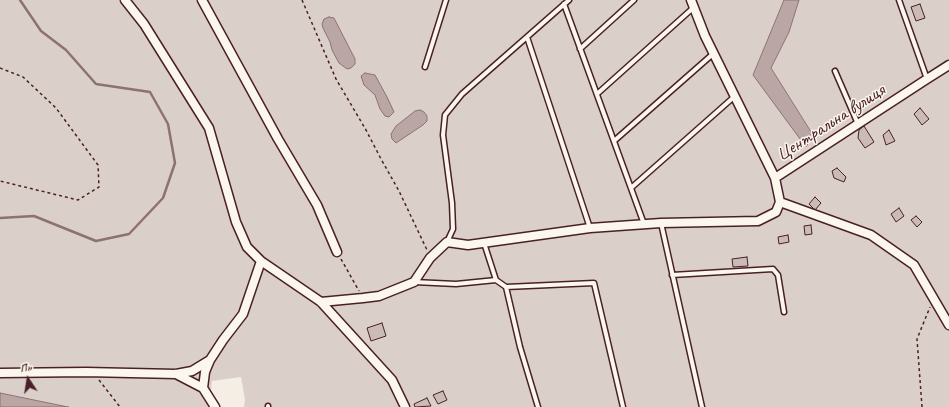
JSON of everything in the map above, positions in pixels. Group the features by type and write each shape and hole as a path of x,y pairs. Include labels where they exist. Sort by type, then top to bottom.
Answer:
{"street":[{"path":"125,0 144,24 209,128 236,222 247,247 261,261 321,302 392,380 405,407"},
{"path":"202,0 278,139 317,205 338,252"},
{"name":"Центральна вулиця","path":"693,4 714,53 775,178 949,66"},
{"path":"321,302 379,296 414,282 430,258 447,242 468,245 590,228 644,224 758,221 776,212 780,202 775,178"},
{"path":"780,202 871,235 914,265 949,325"},
{"path":"203,388 205,372 210,360 243,314 261,261"},
{"path":"0,373 86,372 176,374 192,371 210,360"},
{"path":"176,374 203,388 216,407"}],"lane":[{"path":"425,67 446,0"},
{"path":"447,242 453,229 452,203 443,135 445,114 462,94 569,0"},
{"path":"580,49 634,0"},
{"path":"899,0 927,79"},
{"path":"564,4 644,224"},
{"path":"597,94 693,4"},
{"path":"527,37 590,228"},
{"path":"614,141 714,53"},
{"path":"835,72 858,125"},
{"path":"631,188 735,96"},
{"path":"661,223 702,407"},
{"path":"484,242 496,280 506,287 594,282 622,407"},
{"path":"672,276 773,269 778,275 784,312"},
{"path":"414,282 456,284 496,280"},
{"path":"506,287 520,347 538,407"}],"path":[{"path":"302,0 336,79 400,192 430,258"},
{"path":"0,68 23,77 56,108 98,165 99,187 78,200 0,181"},
{"path":"338,252 363,298"},
{"path":"922,407 917,339 933,298"},
{"path":"93,373 120,407"}],"shaded area":[{"path":"0,0 784,0 753,75 813,135 771,68 789,32 799,0 949,0 949,407 244,407 245,400 241,377 212,381 211,391 221,407 69,407 0,393"},
{"path":"784,0 799,0 789,32 771,68 813,135 806,147 753,75"},
{"path":"329,17 334,18 355,59 355,64 351,68 347,69 339,63 332,50 322,24 324,19"},
{"path":"365,73 375,75 387,97 394,112 389,117 385,116 380,109 375,95 364,85 361,76"},
{"path":"420,110 427,116 427,121 396,143 392,139 391,134 396,126 415,111"},
{"path":"0,393 68,407 0,407"}],"building":[{"path":"920,4 925,18 916,21 911,7"},
{"path":"920,108 929,119 922,125 914,114"},
{"path":"864,126 874,142 865,148 858,138 859,130"},
{"path":"889,130 895,141 886,145 883,135"},
{"path":"837,168 846,177 844,182 834,178 832,171"},
{"path":"815,197 821,203 815,210 809,204"},
{"path":"899,208 904,216 896,222 891,214"},
{"path":"916,216 922,222 917,227 911,220"},
{"path":"811,225 812,234 805,235 804,226"},
{"path":"788,235 789,242 779,244 778,237"},
{"path":"747,257 748,266 733,267 732,259"},
{"path":"382,323 386,336 371,341 367,328"},
{"path":"443,391 447,400 438,404 433,395"},
{"path":"427,398 431,406 415,407 414,404"}],"waterway":[{"path":"0,218 34,216 96,241 129,234 163,198 175,163 168,124 150,92 96,84 66,50 41,31 20,0"}]}
